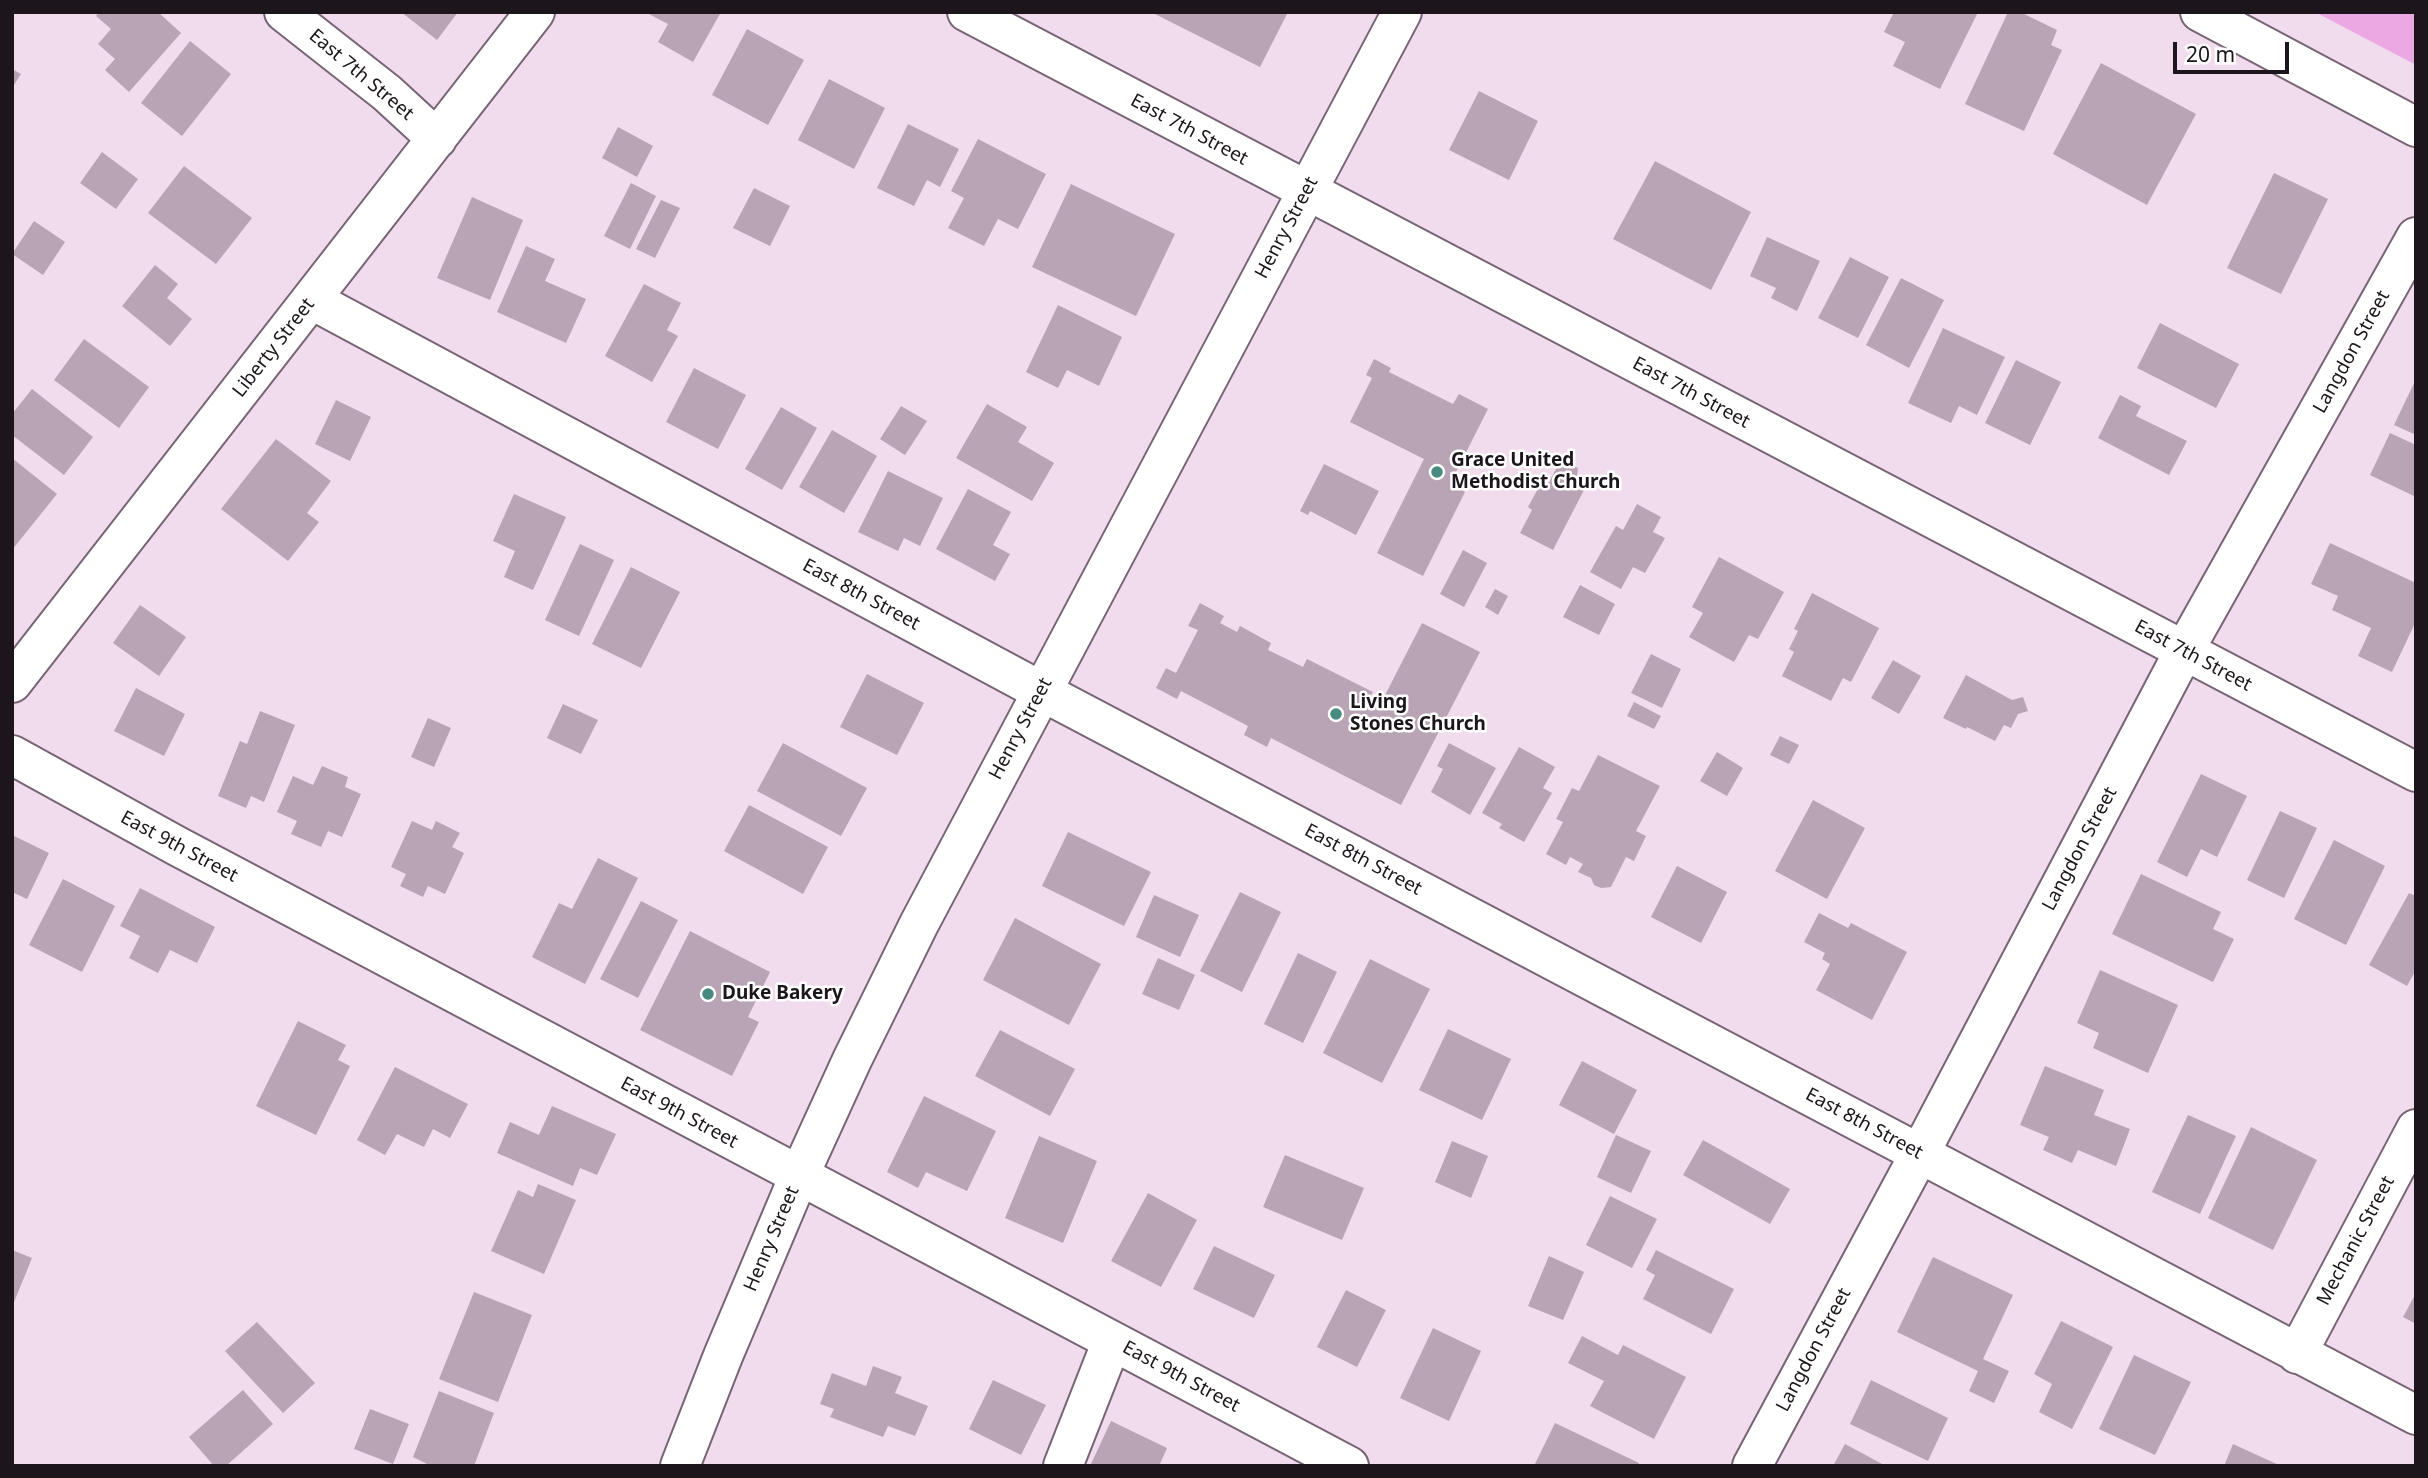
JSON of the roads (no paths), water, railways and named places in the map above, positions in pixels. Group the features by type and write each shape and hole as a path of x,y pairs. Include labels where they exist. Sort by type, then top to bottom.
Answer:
{"street":[{"name":"East 7th Street","path":"284,12 387,93 437,139"},
{"name":"Liberty Street","path":"12,683 535,12"},
{"name":"East 7th Street","path":"967,12 2416,772"},
{"name":"Henry Street","path":"680,1466 799,1176 919,924 1402,12"},
{"path":"2200,12 2416,127"},
{"name":"Langdon Street","path":"1752,1466 2184,651 2416,237"},
{"name":"East 8th Street","path":"312,300 1041,691 2416,1415"},
{"name":"East 9th Street","path":"12,755 177,846 1349,1466"},
{"name":"Mechanic Street","path":"2297,1354 2416,1129"},
{"path":"1063,1466 1112,1341"}],"place":[{"name":"Grace United Methodist Church","path":"1437,472"},
{"name":"Living Stones Church","path":"1336,714"},
{"name":"Duke Bakery","path":"708,994"}]}
